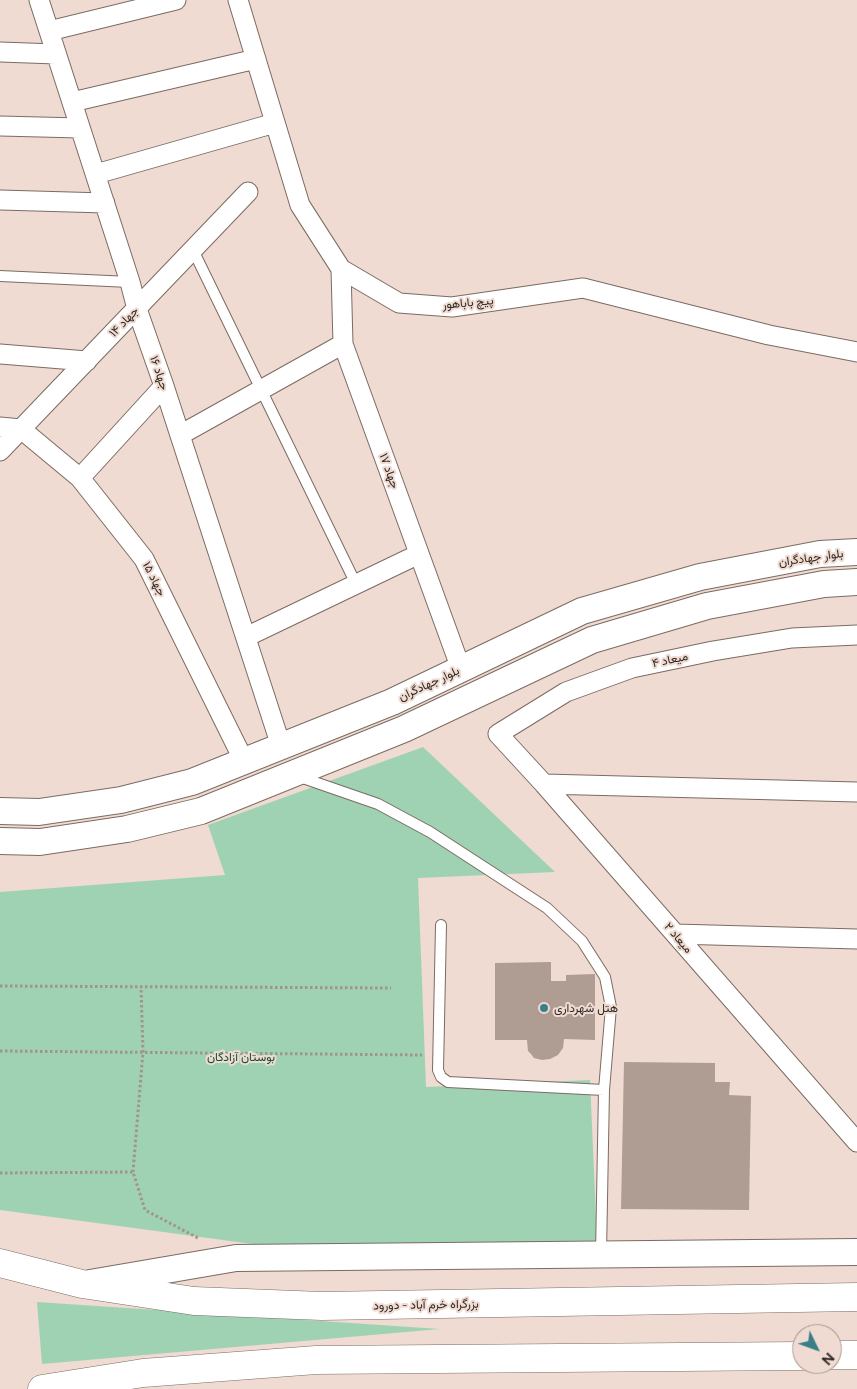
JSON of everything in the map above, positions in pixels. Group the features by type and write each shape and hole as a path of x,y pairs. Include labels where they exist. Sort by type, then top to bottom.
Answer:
{"highway":[{"name":"بزرگراه خرم آباد - دورود","path":"0,1263 82,1284 194,1301 322,1306 857,1297"},
{"path":"842,1355 857,1355"},
{"path":"42,1389 143,1373 316,1360 792,1356"}],"main road":[{"name":"بلوار جهادگران","path":"0,811 38,812 121,800 192,782 392,702 582,612 700,577 820,554 857,552"},
{"path":"0,841 40,842 127,829 201,811 404,729 592,640 707,606 824,584 857,582"},
{"path":"82,1284 236,1258 857,1252"}],"street":[{"name":"جهاد ۱۶","path":"39,0 96,174 137,309 164,386 281,746"},
{"path":"49,31 176,0"},
{"name":"پیچ باباهور","path":"238,0 300,205 341,269 399,303 452,307 583,288 769,335 857,352"},
{"path":"0,52 56,54"},
{"path":"72,102 256,59"},
{"path":"96,174 276,123"},
{"path":"0,126 80,128"},
{"name":"جهاد ۱۴","path":"0,451 248,192"},
{"path":"0,200 105,203"},
{"name":"جهاد ۱۷","path":"341,269 343,344 461,669"},
{"path":"180,435 343,344"},
{"path":"0,354 86,361"},
{"path":"80,478 164,386"},
{"path":"0,427 21,429"},
{"name":"جهاد ۱۵","path":"21,429 80,478 144,559 244,761"},
{"path":"246,637 419,554"},
{"name":"میعاد ۴","path":"498,734 566,692 632,668 713,651 792,638 857,635"},
{"name":"میعاد ۲","path":"498,734 544,784 857,1142"},
{"path":"544,784 857,792"},
{"path":"675,934 857,939"}],"lane":[{"path":"193,250 356,584"},
{"path":"0,276 130,282"},
{"path":"292,774 378,804 430,832 547,908 582,941 605,977 612,1007 604,1090 600,1254"},
{"path":"441,925 438,1070 441,1077 448,1082 604,1090"}],"path":[{"path":"0,986 391,988"},
{"path":"141,987 143,1052 133,1172 146,1210 203,1240"},
{"path":"0,1051 425,1055"},
{"path":"0,1172 133,1172"}],"green space":[{"name":"بوستان آزادگان","path":"423,747 555,872 418,878 426,1087 590,1080 597,1241 260,1245 0,1210 0,892 225,875 208,825"},
{"path":"37,1302 440,1329 42,1364"}],"building":[{"path":"551,962 551,981 566,981 566,975 595,974 595,1040 564,1039 563,1048 558,1055 542,1060 534,1058 528,1051 527,1040 495,1040 495,963"},
{"path":"624,1062 715,1063 715,1082 730,1082 729,1095 751,1096 749,1210 621,1209"}],"place":[{"name":"هتل شهرداری","path":"544,1008"}]}
